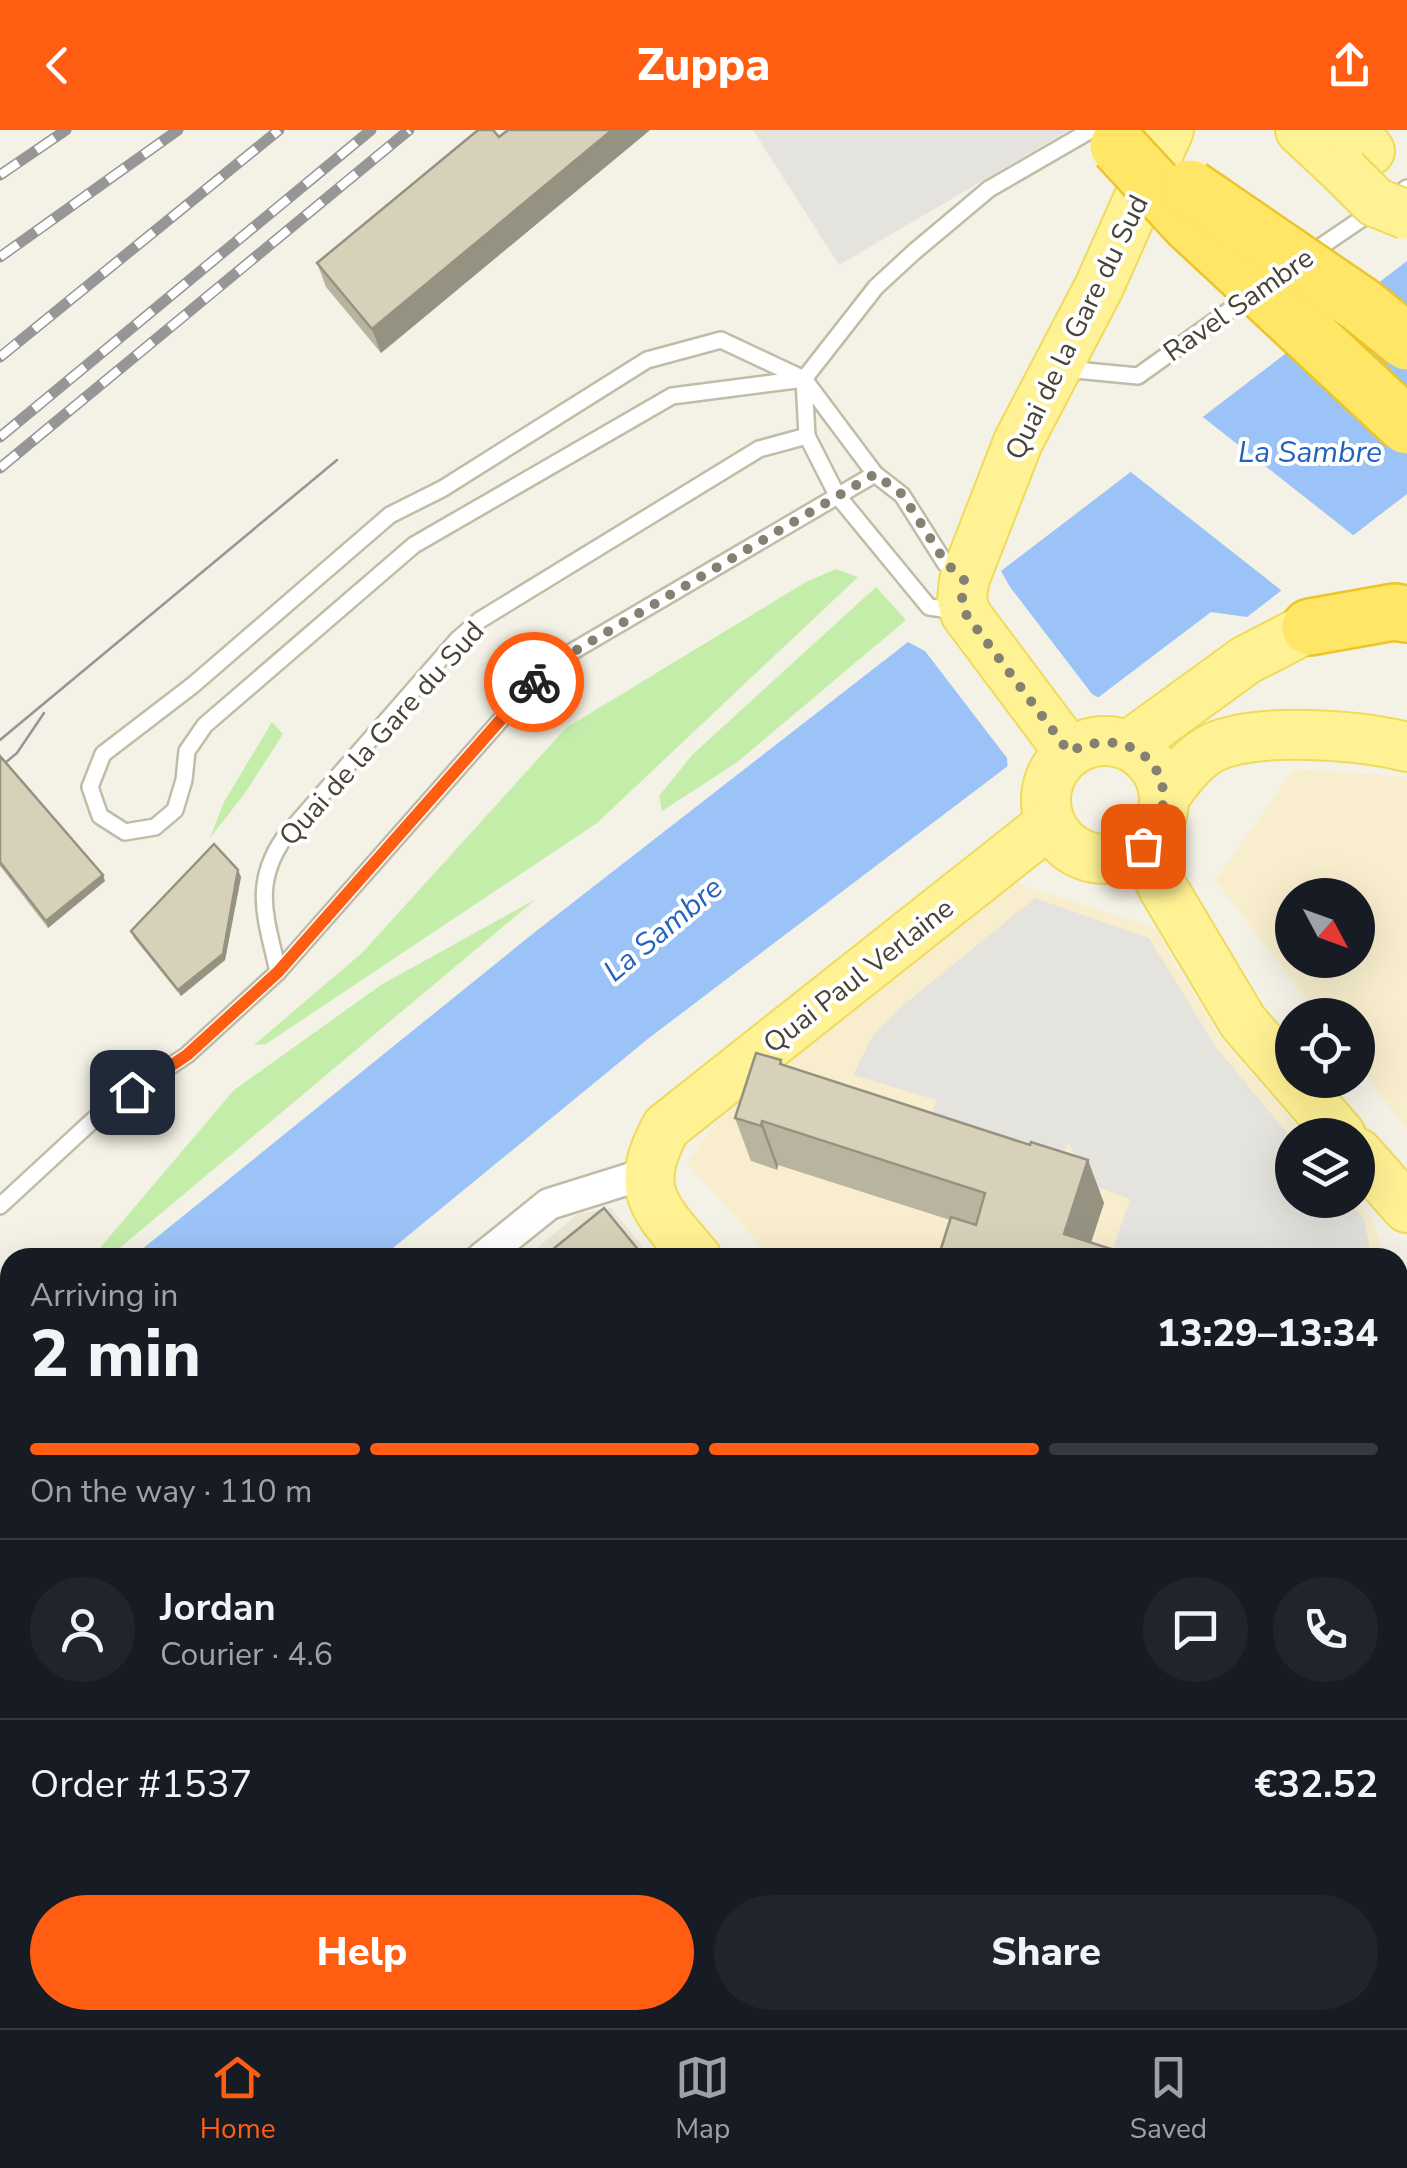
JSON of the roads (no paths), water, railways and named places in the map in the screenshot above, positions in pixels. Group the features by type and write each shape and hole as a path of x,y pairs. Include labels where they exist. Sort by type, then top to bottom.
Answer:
{"highway":[{"path":"1102,135 1208,198 1407,342"},
{"path":"1102,135 1189,224 1407,426"},
{"path":"1310,627 1394,612 1407,614"}],"main road":[{"name":"Quai de la Gare du Sud","path":"953,600 1018,442 1098,287 1168,130"},
{"path":"1300,130 1356,151 1407,201"},
{"path":"1356,151 1375,202 1407,215"},
{"path":"953,600 1067,748"},
{"path":"1129,745 1233,670 1310,627"},
{"path":"1164,796 1190,763 1215,747 1266,736 1344,736 1407,748"},
{"path":"1110,740 1129,745 1155,766 1164,796 1163,814 1155,832 1143,846 1109,860 1073,851 1059,839 1050,823 1045,806 1048,779 1067,748 1110,740"},
{"name":"Quai Paul Verlaine","path":"648,1173 666,1128 1050,823"},
{"path":"1143,846 1163,888 1243,1022 1326,1118"},
{"path":"1375,1172 1407,1208"},
{"path":"648,1173 652,1201 688,1248"}],"street":[{"path":"494,1248 548,1204 648,1173"}],"lane":[{"path":"953,600 837,495 807,436 804,379 876,287 989,190 1102,135"},
{"name":"Ravel Sambre","path":"1289,268 1407,188"},
{"name":"Ravel Sambre","path":"1056,368 1138,376 1274,279"},
{"path":"804,379 672,396 414,545 204,725 186,751 176,810 155,827 125,832 100,816 90,787 103,754 193,685 390,516 442,490 648,360 720,340 804,379 875,474 902,494 946,563 953,600"},
{"name":"Quai de la Gare du Sud","path":"278,972 263,899 268,862 284,838 458,640 480,620 759,449 807,436"},
{"path":"0,1206 104,1110 187,1055 278,972 549,669 875,474"}],"water":[{"name":"La Sambre","path":"1407,261 1407,494 1247,617 1211,612 649,1038 393,1248 143,1248 535,932"}],"tram line":[{"path":"0,740 337,460"},
{"path":"0,767 17,753 44,713"}],"railway":[{"path":"0,175 66,130"},
{"path":"0,257 178,130"},
{"path":"0,357 279,130"},
{"path":"0,437 371,130"},
{"path":"0,468 409,130"}]}
